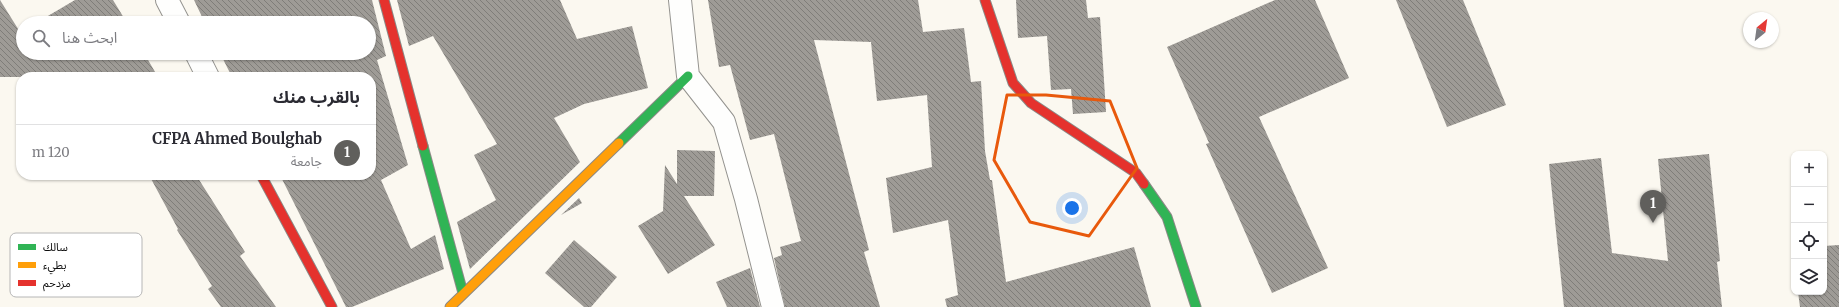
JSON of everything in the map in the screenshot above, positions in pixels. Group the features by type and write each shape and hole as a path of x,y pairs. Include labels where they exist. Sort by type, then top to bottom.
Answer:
{"street":[{"path":"167,0 175,16"},
{"path":"384,0 463,293"},
{"path":"680,0 688,76 724,122 746,199 773,307"},
{"path":"985,0 1013,83 1031,104 1136,172 1167,217 1196,307"},
{"path":"200,60 206,72"},
{"path":"450,307 688,76"},
{"path":"264,180 332,307"}],"highlighted area":[{"path":"1007,95 1046,95 1110,101 1137,168 1089,236 1030,222 994,160"}],"building":[{"path":"0,0 16,26 16,60 148,60 155,72 16,72 16,77 0,77"},
{"path":"75,0 113,0 123,16 48,16"},
{"path":"194,0 372,0 376,16 202,16"},
{"path":"397,0 560,0 577,39 632,26 648,88 584,104 554,118 580,162 470,269 457,222 496,200 474,155 497,144 433,36 409,46"},
{"path":"708,0 918,0 923,32 964,28 971,82 981,81 985,151 990,180 992,180 1006,282 1134,247 1151,307 947,307 945,299 958,295 948,220 893,233 886,178 932,167 927,95 877,101 871,42 814,40 869,250 864,252 880,307 785,307 774,258 782,255 780,247 801,241 774,134 750,140 730,65 719,67"},
{"path":"1016,0 1086,0 1088,18 1100,17 1106,112 1073,114 1071,89 1051,90 1047,36 1018,38"},
{"path":"1275,0 1315,0 1349,78 1259,117 1328,268 1272,293 1206,144 1209,143 1167,47"},
{"path":"1396,0 1463,0 1506,105 1447,127"},
{"path":"376,16 386,56 377,60 408,165 381,180 411,249 435,235 444,269 352,307 346,307 282,180 376,180 376,72 230,72 224,60 376,60"},
{"path":"677,150 715,151 714,196 684,196 715,245 668,274 638,226 663,211 665,165 677,184"},
{"path":"1709,154 1720,261 1717,262 1722,307 1564,307 1549,164 1601,158 1612,253 1668,261 1658,159"},
{"path":"152,180 199,180 245,252 240,256 276,307 221,307 208,289 212,286 177,230 178,229"},
{"path":"579,198 582,203 561,215"},
{"path":"574,240 617,277 591,307 584,307 545,273"},
{"path":"1839,245 1839,307 1800,307 1798,295 1827,295 1827,246"},
{"path":"750,268 760,307 727,307 716,282"}],"traffic: fast":[{"path":"619,143 688,76"},
{"path":"423,146 463,293"},
{"path":"1144,184 1167,217 1196,307"}],"traffic: slow":[{"path":"450,307 619,143"}],"traffic: jam":[{"path":"384,0 423,146"},
{"path":"985,0 1013,83 1031,103 1136,173 1144,184"},
{"path":"264,180 332,307"}],"place":[{"name":"CFPA Ahmed Boulghab","path":"1653,223"}]}
